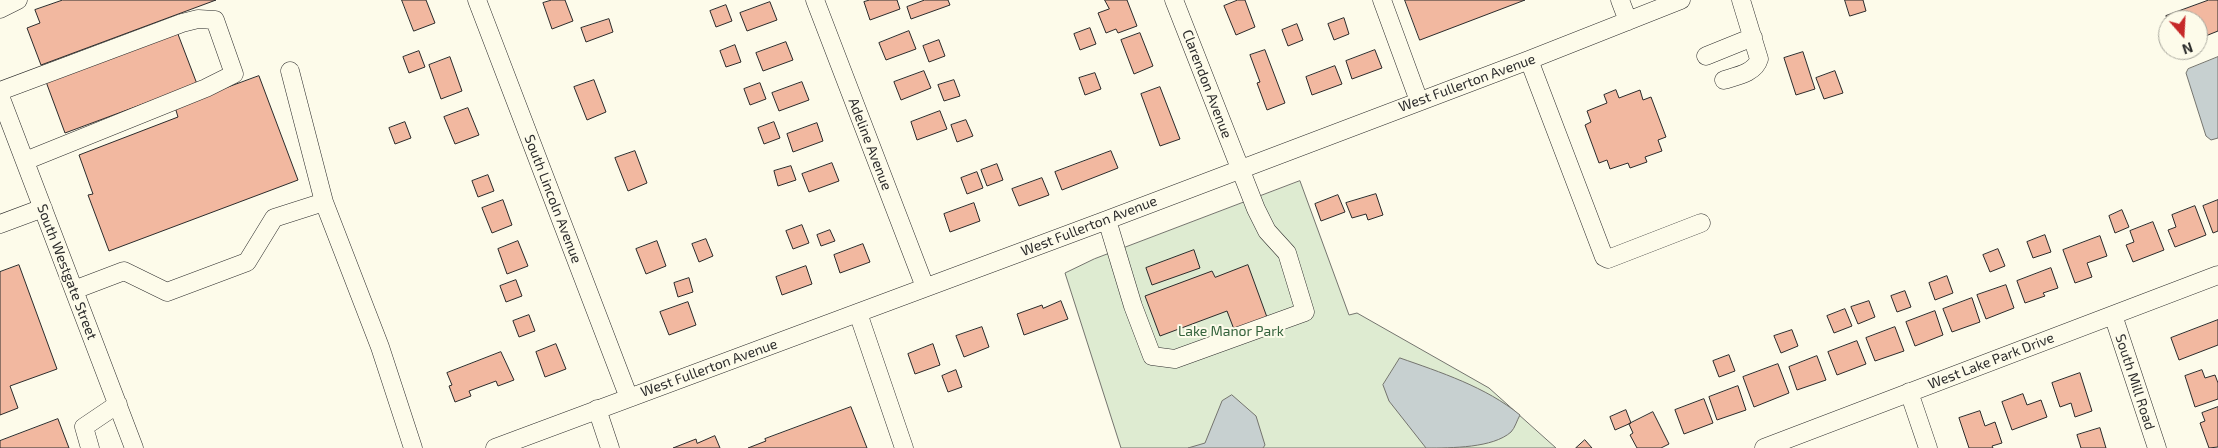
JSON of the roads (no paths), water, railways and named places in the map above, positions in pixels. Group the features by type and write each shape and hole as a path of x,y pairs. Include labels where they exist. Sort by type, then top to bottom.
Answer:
{"street":[{"path":"0,9 18,0"},
{"name":"South Lincoln Avenue","path":"477,0 629,398"},
{"name":"Adeline Avenue","path":"815,0 925,287"},
{"name":"Clarendon Avenue","path":"1107,220 1133,306 1152,356 1175,359 1305,312 1287,253 1267,231 1239,169 1174,0"},
{"path":"1382,0 1419,101"},
{"path":"1620,0 1628,21"},
{"name":"West Fullerton Avenue","path":"495,448 516,444 597,409 1107,220 1529,60 1681,0"},
{"path":"1724,80 1744,73 1758,64 1759,59 1741,0"},
{"path":"0,91 182,23 198,19 214,20 234,74 206,88 25,162"},
{"path":"1706,56 1753,37"},
{"path":"1529,60 1604,257 1608,259 1701,223"},
{"path":"290,71 324,202 380,347 414,448"},
{"name":"South Westgate Street","path":"0,96 134,448"},
{"path":"74,290 124,271 167,292 248,262 274,218 324,202"},
{"path":"0,224 43,208"},
{"name":"West Lake Park Drive","path":"1764,448 2218,275"},
{"path":"858,313 904,448"},
{"name":"South Mill Road","path":"2113,315 2157,448"},
{"path":"1910,392 1928,448"},
{"path":"90,448 84,427 118,404"},
{"path":"597,409 610,448"}],"park label":[{"name":"Lake Manor Park","path":"1231,331"}]}
